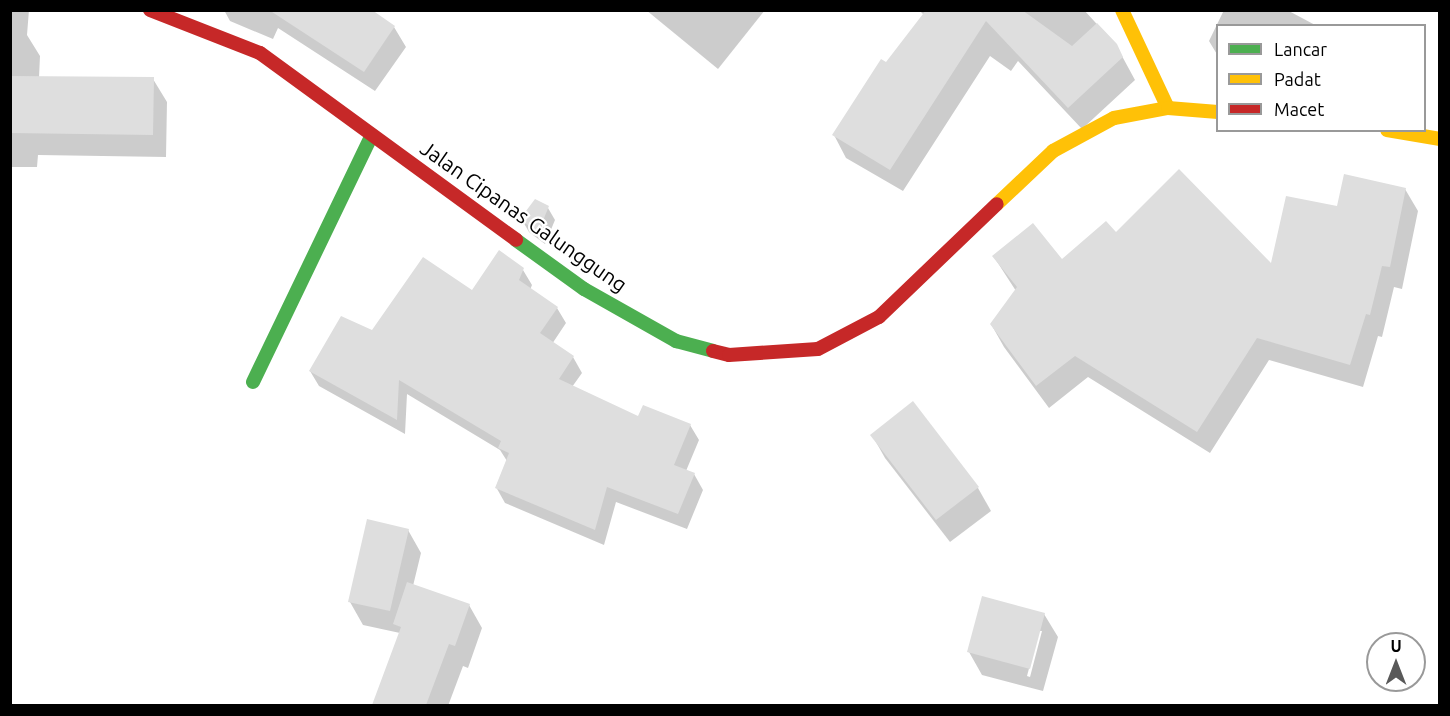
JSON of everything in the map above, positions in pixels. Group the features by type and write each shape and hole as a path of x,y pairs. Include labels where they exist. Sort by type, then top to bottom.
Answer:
{"street":[{"name":"Jalan Cipanas Galunggung","path":"150,10 260,52 584,289 676,341 729,355 818,349 879,317 1053,151 1114,118 1168,108 1216,112"},
{"path":"1122,10 1168,108"},
{"path":"1399,132 1440,139"},
{"path":"253,382 372,135"}],"building":[{"path":"269,10 372,10 395,26 364,72"},
{"path":"926,10 1022,10 1072,46 1097,23 1117,44 1123,57 1068,108 986,21 890,170 832,135 881,59 886,62"},
{"path":"10,76 154,77 153,135 10,133"},
{"path":"1179,169 1271,263 1286,196 1337,206 1344,174 1406,188 1390,267 1382,266 1370,315 1366,314 1350,365 1257,338 1197,432 1075,356 1036,386 990,324 1017,287 992,256 1033,223 1062,259 1106,221 1116,232"},
{"path":"535,199 549,206 538,233 520,219"},
{"path":"499,250 524,268 519,280 558,307 540,333 574,356 559,379 638,416 643,405 691,424 674,465 695,473 678,514 607,487 595,530 495,488 509,453 498,448 501,441 399,380 397,420 309,371 341,316 372,330 423,257 472,290"},
{"path":"913,401 979,487 936,520 870,435"},
{"path":"367,519 409,529 390,611 348,602"},
{"path":"407,582 470,604 455,646 449,644 426,705 372,705 401,627 393,624"},
{"path":"982,596 1045,613 1030,669 967,652"}],"traffic: fast":[{"path":"253,382 372,135"},
{"path":"516,240 584,289 676,341 713,351"}],"traffic: slow":[{"path":"1122,10 1168,108"},
{"path":"997,204 1053,151 1114,118 1168,108 1216,112"},
{"path":"1399,132 1440,139"}],"traffic: jam":[{"path":"150,10 260,53 516,240"},
{"path":"713,351 729,355 818,349 879,317 997,204"}]}
